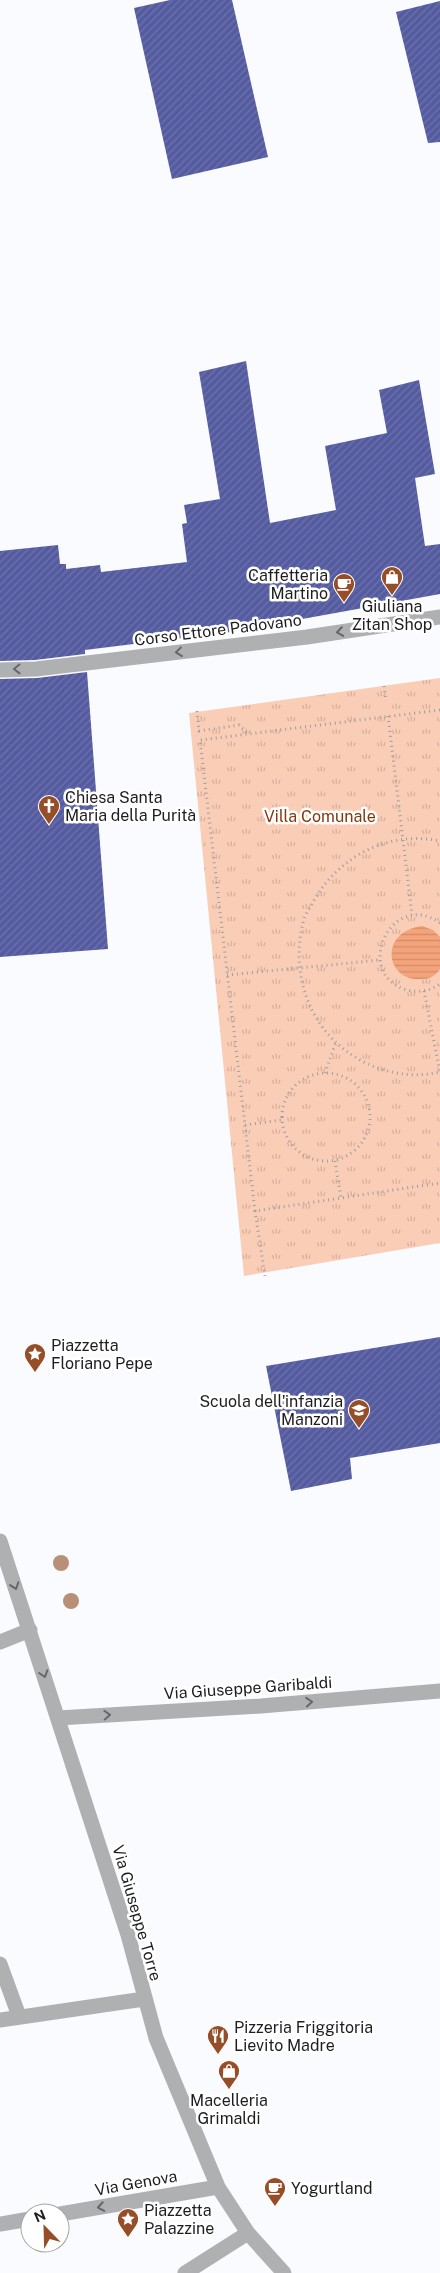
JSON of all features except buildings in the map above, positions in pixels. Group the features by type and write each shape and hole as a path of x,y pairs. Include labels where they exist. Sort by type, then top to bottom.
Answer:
{"street":[{"name":"Corso Ettore Padovano","path":"0,670 36,669 307,637 440,617"},
{"name":"Via Giuseppe Torre","path":"0,1541 128,1934 156,2038 218,2187 248,2233 284,2273"},
{"path":"0,1642 30,1630"},
{"name":"Via Giuseppe Garibaldi","path":"58,1718 261,1706 440,1691"},
{"path":"0,1964 19,2016"},
{"path":"0,2020 144,1999"},
{"name":"Via Genova","path":"70,2212 218,2187"},
{"path":"0,2224 20,2221"},
{"path":"185,2273 248,2233"}],"path":[{"path":"384,686 386,701"},
{"path":"200,740 440,710"},
{"path":"197,711 244,1125 264,1276"},
{"path":"388,716 412,915"},
{"path":"199,731 239,726 248,734"},
{"path":"424,991 440,1072 424,1076 384,1071 349,1055 322,1028 304,994 298,956 304,918 323,884 351,858 386,842 424,838 440,841"},
{"path":"440,923 424,915 412,915 390,927 380,948 380,960 391,981 401,988 412,991 424,991 440,984"},
{"path":"228,976 380,960"},
{"path":"325,1073 336,1042"},
{"path":"325,1073 339,1075 352,1081 362,1090 368,1103 370,1117 368,1132 360,1145 349,1155 335,1160 320,1161 305,1157 293,1148 285,1135 281,1120 282,1105 289,1092 298,1082 310,1075 325,1073"},
{"path":"244,1125 281,1120"},
{"path":"335,1160 341,1198"},
{"path":"255,1211 440,1182"}],"green space":[{"name":"Villa Comunale","path":"440,678 440,1243 244,1276 189,713"}],"shaded area":[{"path":"422,926 433,930 440,937 440,969 429,978 411,978 401,974 395,966 392,957 393,947 398,938 408,930"}],"place":[{"name":"Giuliana Zitan Shop","path":"392,596"},
{"name":"Caffetteria Martino","path":"344,603"},
{"name":"Chiesa Santa Maria della Purità","path":"49,825"},
{"name":"Piazzetta Floriano Pepe","path":"35,1373"},
{"name":"Scuola dell'infanzia Manzoni","path":"359,1429"},
{"name":"Pizzeria Friggitoria Lievito Madre","path":"218,2055"},
{"name":"Macelleria Grimaldi","path":"229,2090"},
{"name":"Yogurtland","path":"275,2207"},
{"name":"Piazzetta Palazzine","path":"128,2238"}]}
